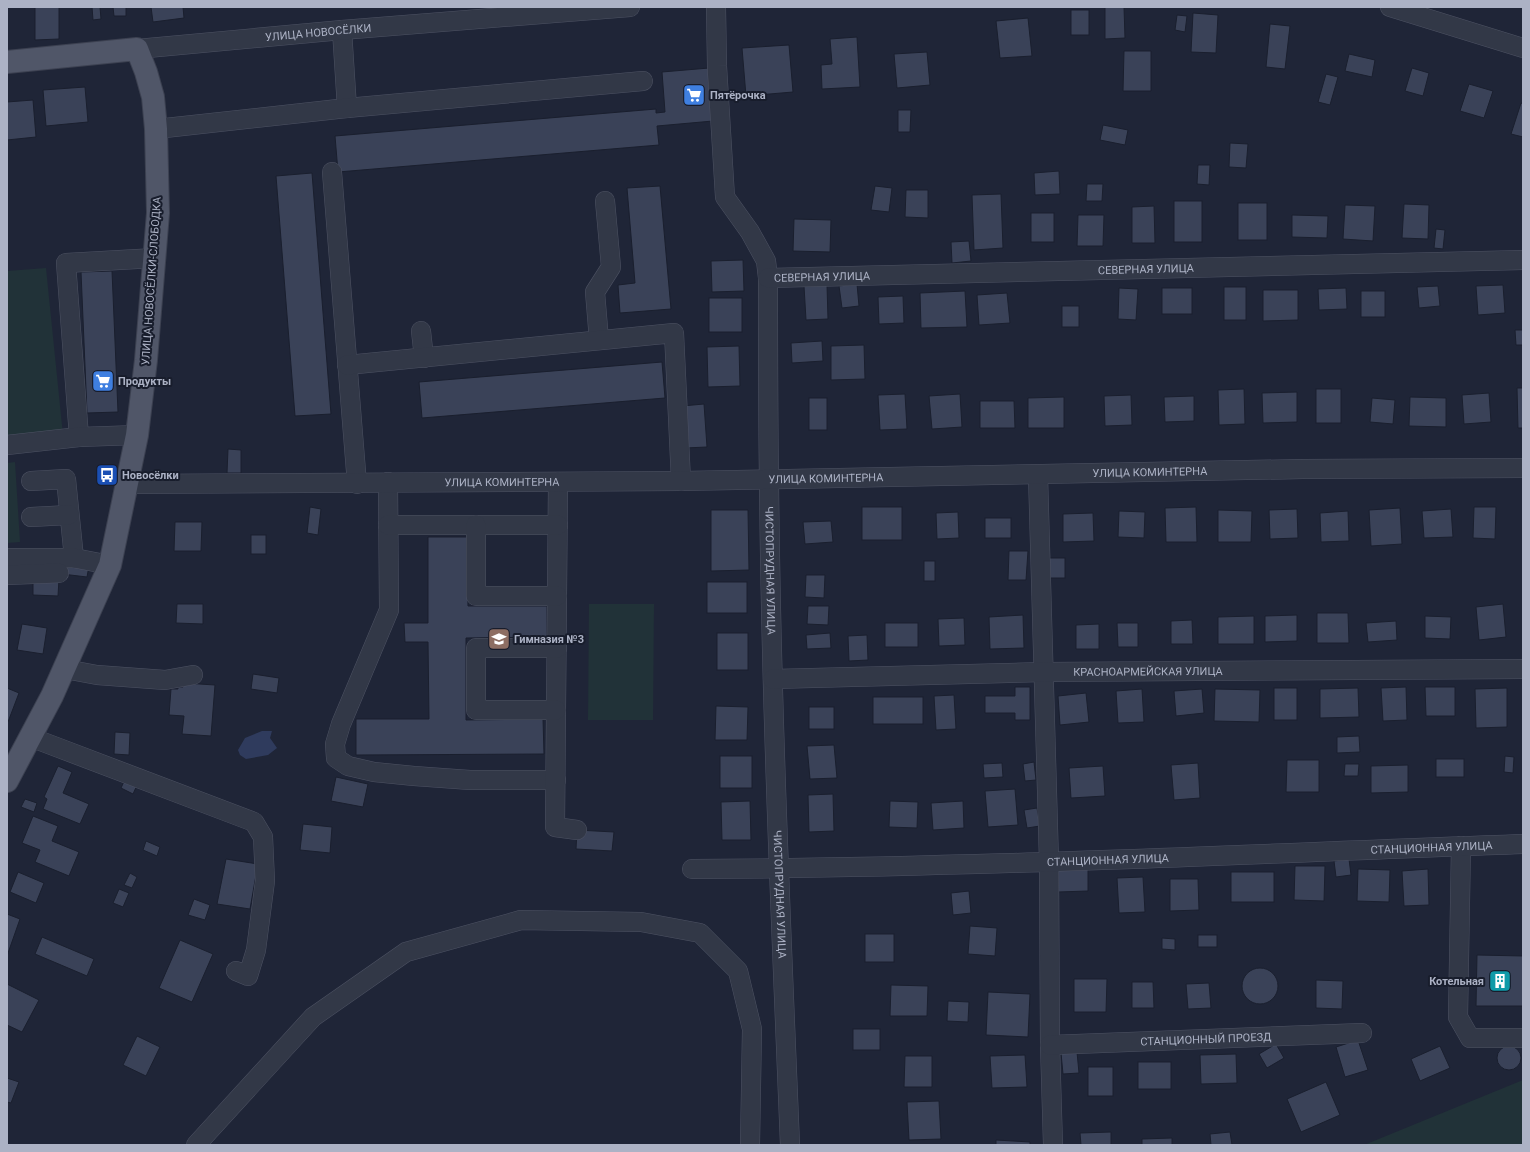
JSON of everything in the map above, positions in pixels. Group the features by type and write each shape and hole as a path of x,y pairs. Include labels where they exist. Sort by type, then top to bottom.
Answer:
{"main road":[{"name":"УЛИЦА НОВОСЁЛКИ","path":"7,62 137,49"},
{"name":"УЛИЦА НОВОСЁЛКИ-СЛОБОДКА","path":"7,781 65,668 110,565 137,435 146,360 158,213 153,97 146,72 137,49"}],"street":[{"name":"УЛИЦА НОВОСЁЛКИ","path":"137,49 342,30 630,7"},
{"name":"ЧИСТОПРУДНАЯ УЛИЦА","path":"716,7 717,59 725,197 750,232 766,261 768,278 769,479 773,679 790,1145"},
{"path":"1390,7 1523,48"},
{"path":"342,30 347,108"},
{"path":"155,122 347,108 643,81"},
{"path":"332,172 357,484"},
{"path":"599,340 595,292 611,267 606,201"},
{"path":"79,437 66,263 155,258"},
{"name":"СЕВЕРНАЯ УЛИЦА","path":"768,278 1523,260"},
{"path":"421,331 424,358"},
{"path":"347,365 674,333 682,481"},
{"path":"7,445 79,437 137,435"},
{"name":"УЛИЦА КОМИНТЕРНА","path":"128,484 357,484 388,482 682,481 1303,469 1523,468"},
{"path":"1038,475 1049,862 1050,1046 1053,1145"},
{"path":"31,481 66,479 74,558"},
{"path":"388,482 389,610 341,724 336,744 336,758 348,766 374,772 470,780 556,780"},
{"path":"558,482 555,827 577,830"},
{"path":"31,517 69,515"},
{"path":"388,525 558,525"},
{"path":"476,525 476,596 557,596"},
{"path":"7,558 74,558 110,565"},
{"path":"7,575 59,574"},
{"path":"556,710 476,710 476,648 557,648"},
{"path":"65,668 97,675 165,680 193,675"},
{"name":"КРАСНОАРМЕЙСКАЯ УЛИЦА","path":"773,679 1044,672 1523,669"},
{"path":"30,737 254,822 262,837 265,881 256,950 248,976 236,971"},
{"name":"СТАНЦИОННАЯ УЛИЦА","path":"692,870 779,870 1049,862 1523,844"},
{"path":"1461,846 1458,1017 1470,1038 1523,1038"},
{"path":"196,1145 313,1017 387,965 406,952 521,920 641,922 700,933 738,971 752,1029 750,1145"},
{"name":"СТАНЦИОННЫЙ ПРОЕЗД","path":"1050,1046 1362,1033"}],"shaded area":[{"path":"46,268 63,435 7,440 7,271"},
{"path":"15,462 20,542 7,543 7,463"},
{"path":"589,604 654,604 653,720 588,720"},
{"path":"1523,1080 1522,1145 1364,1145"}],"water":[{"path":"262,731 272,731 270,738 277,748 268,755 246,759 240,755 238,750 245,738"}],"building":[{"path":"35,7 59,7 59,39 35,40"},
{"path":"92,7 100,7 101,19 93,20"},
{"path":"113,7 126,7 126,16 114,16"},
{"path":"151,7 183,7 184,18 153,22"},
{"path":"1105,7 1124,7 1125,38 1105,39"},
{"path":"1071,10 1089,10 1089,35 1071,35"},
{"path":"1193,13 1218,15 1216,53 1191,52"},
{"path":"1177,15 1187,16 1185,32 1175,30"},
{"path":"1028,18 1032,56 1000,58 996,21"},
{"path":"1270,24 1290,26 1285,69 1266,67"},
{"path":"857,37 860,87 822,89 821,65 832,64 830,39"},
{"path":"789,45 793,92 746,96 742,48"},
{"path":"1124,51 1151,51 1151,91 1123,91"},
{"path":"927,52 930,85 897,88 894,54"},
{"path":"1349,54 1375,60 1372,77 1345,71"},
{"path":"709,68 713,121 657,126 659,145 338,172 335,136 656,109 656,113 665,112 662,72"},
{"path":"1412,68 1429,73 1423,96 1405,91"},
{"path":"1326,74 1338,77 1330,105 1318,102"},
{"path":"1469,84 1493,91 1484,118 1460,111"},
{"path":"85,87 88,122 46,126 43,90"},
{"path":"33,100 36,137 7,140 7,102"},
{"path":"1521,103 1523,104 1523,137 1511,134"},
{"path":"898,110 911,110 910,132 898,132"},
{"path":"1103,125 1128,130 1125,145 1100,140"},
{"path":"1230,143 1248,144 1246,168 1229,167"},
{"path":"1198,165 1210,165 1209,185 1197,184"},
{"path":"1059,171 1060,194 1035,195 1034,173"},
{"path":"312,173 331,414 295,416 276,176"},
{"path":"1087,184 1103,184 1102,201 1086,201"},
{"path":"660,186 671,309 620,313 618,285 635,283 627,188"},
{"path":"875,186 892,188 889,212 871,210"},
{"path":"906,190 928,190 928,218 905,217"},
{"path":"1001,194 1003,248 974,250 972,195"},
{"path":"1174,201 1202,201 1202,242 1174,242"},
{"path":"1238,203 1267,203 1267,240 1238,240"},
{"path":"1404,204 1429,205 1428,239 1402,238"},
{"path":"1345,205 1375,206 1373,241 1343,239"},
{"path":"1154,206 1155,243 1132,243 1132,207"},
{"path":"1031,213 1054,213 1054,242 1031,242"},
{"path":"1078,215 1104,215 1103,246 1077,246"},
{"path":"1292,215 1328,216 1327,238 1292,237"},
{"path":"794,219 831,220 830,252 793,251"},
{"path":"1436,229 1445,230 1443,249 1434,248"},
{"path":"969,241 971,261 952,263 951,242"},
{"path":"743,260 744,291 712,292 711,261"},
{"path":"112,271 118,412 87,413 81,272"},
{"path":"857,284 859,306 842,308 839,286"},
{"path":"827,285 828,319 806,320 804,286"},
{"path":"1503,285 1505,313 1478,315 1476,286"},
{"path":"1438,286 1440,306 1419,308 1417,287"},
{"path":"1224,287 1246,287 1246,320 1224,320"},
{"path":"1119,288 1138,289 1136,320 1118,319"},
{"path":"1162,288 1192,288 1192,314 1162,314"},
{"path":"1346,288 1347,309 1319,310 1318,289"},
{"path":"1263,290 1298,290 1298,320 1263,321"},
{"path":"965,291 967,327 921,328 920,293"},
{"path":"1361,291 1385,291 1385,317 1361,317"},
{"path":"1007,293 1010,323 979,325 977,295"},
{"path":"903,296 904,323 879,324 878,297"},
{"path":"709,298 742,298 742,332 709,332"},
{"path":"1062,306 1079,306 1079,327 1062,327"},
{"path":"1515,330 1523,330 1523,345 1516,345"},
{"path":"822,341 823,361 792,363 791,343"},
{"path":"864,345 865,379 831,380 831,346"},
{"path":"739,346 740,386 708,387 707,347"},
{"path":"662,362 665,398 422,418 419,382"},
{"path":"1517,388 1523,388 1523,428 1518,428"},
{"path":"1244,389 1245,424 1219,425 1218,390"},
{"path":"1316,389 1341,389 1341,423 1316,423"},
{"path":"1297,392 1297,422 1263,423 1262,393"},
{"path":"1489,393 1491,422 1464,424 1462,395"},
{"path":"905,394 907,429 880,430 878,395"},
{"path":"960,394 962,427 932,429 929,396"},
{"path":"1131,395 1132,425 1105,426 1104,396"},
{"path":"1194,396 1194,421 1165,422 1164,397"},
{"path":"1064,397 1064,428 1028,428 1028,398"},
{"path":"1410,397 1446,398 1446,427 1409,426"},
{"path":"809,398 827,398 827,430 809,430"},
{"path":"1372,398 1395,400 1393,424 1370,422"},
{"path":"980,401 1014,401 1015,428 980,428"},
{"path":"704,404 707,447 685,448 682,406"},
{"path":"228,449 241,450 241,473 227,473"},
{"path":"310,507 321,509 318,535 307,533"},
{"path":"862,507 902,507 902,540 862,540"},
{"path":"1196,507 1197,542 1166,542 1165,508"},
{"path":"1474,507 1496,507 1495,539 1473,538"},
{"path":"1400,508 1402,544 1371,546 1369,510"},
{"path":"1297,509 1298,538 1270,539 1269,510"},
{"path":"1451,509 1453,537 1424,538 1422,511"},
{"path":"711,510 748,510 749,570 711,571"},
{"path":"1218,510 1252,511 1251,542 1218,542"},
{"path":"1119,511 1145,512 1144,538 1118,537"},
{"path":"1348,511 1349,541 1321,542 1320,513"},
{"path":"958,512 959,538 937,539 936,513"},
{"path":"1093,513 1094,541 1063,542 1063,514"},
{"path":"985,518 1011,518 1011,538 985,538"},
{"path":"831,521 833,542 805,544 803,522"},
{"path":"175,522 202,522 201,551 174,551"},
{"path":"251,535 266,535 266,554 251,554"},
{"path":"428,537 467,537 468,606 547,606 547,637 466,638 466,720 543,719 544,754 356,755 356,719 429,719 428,642 405,642 404,623 428,623"},
{"path":"1009,551 1028,551 1026,580 1008,580"},
{"path":"1049,558 1065,558 1065,578 1049,578"},
{"path":"924,561 935,561 935,581 924,581"},
{"path":"64,563 89,566 87,577 62,574"},
{"path":"806,575 825,575 824,598 805,597"},
{"path":"33,578 59,579 58,596 33,595"},
{"path":"707,582 747,582 747,613 707,613"},
{"path":"177,604 203,604 203,624 176,623"},
{"path":"1503,604 1506,637 1479,640 1476,607"},
{"path":"808,606 829,606 828,625 807,624"},
{"path":"1317,613 1348,613 1349,643 1317,643"},
{"path":"1023,615 1024,648 990,649 989,617"},
{"path":"1297,615 1297,641 1265,642 1265,616"},
{"path":"1254,616 1254,644 1218,644 1218,617"},
{"path":"1425,616 1451,617 1450,639 1425,638"},
{"path":"964,618 965,645 939,646 938,619"},
{"path":"1192,620 1193,644 1171,644 1171,621"},
{"path":"1396,621 1397,640 1368,642 1366,623"},
{"path":"885,623 918,623 918,647 885,647"},
{"path":"1117,623 1138,623 1138,647 1118,647"},
{"path":"22,624 47,628 43,654 17,650"},
{"path":"1099,624 1099,649 1076,649 1076,625"},
{"path":"717,633 748,633 748,670 717,670"},
{"path":"830,633 831,648 807,649 806,635"},
{"path":"867,635 868,660 849,661 848,636"},
{"path":"253,674 279,678 277,693 251,689"},
{"path":"184,683 215,685 211,736 182,734 184,716 169,715 171,689 183,687"},
{"path":"1015,687 1030,687 1030,720 1015,720 1015,713 985,713 985,696 1015,696"},
{"path":"1406,687 1407,720 1383,721 1381,688"},
{"path":"1425,687 1455,687 1455,716 1426,716"},
{"path":"7,688 19,693 8,722 7,722"},
{"path":"1274,688 1297,688 1297,720 1274,720"},
{"path":"1358,688 1359,717 1320,718 1320,689"},
{"path":"1507,688 1507,727 1476,728 1475,689"},
{"path":"1142,689 1144,722 1118,723 1116,691"},
{"path":"1202,689 1204,713 1176,716 1174,691"},
{"path":"1215,689 1260,690 1259,722 1214,721"},
{"path":"1086,693 1089,722 1060,725 1058,696"},
{"path":"954,695 956,729 936,730 934,696"},
{"path":"873,697 923,697 923,724 873,724"},
{"path":"716,706 748,707 747,740 715,740"},
{"path":"809,707 834,707 834,729 809,729"},
{"path":"115,732 130,733 129,755 114,754"},
{"path":"1359,736 1360,752 1337,753 1337,737"},
{"path":"834,745 837,778 810,779 807,746"},
{"path":"720,756 752,756 752,788 720,788"},
{"path":"1505,756 1514,757 1513,773 1504,772"},
{"path":"1436,759 1464,759 1464,777 1436,777"},
{"path":"1287,760 1319,760 1319,792 1286,792"},
{"path":"1034,762 1036,780 1025,781 1023,764"},
{"path":"1002,763 1003,777 984,778 983,764"},
{"path":"1198,763 1200,798 1174,800 1171,765"},
{"path":"1345,764 1359,764 1358,776 1344,776"},
{"path":"1408,765 1408,792 1371,793 1371,766"},
{"path":"58,766 72,772 63,793 89,804 80,824 43,809 47,799 44,797"},
{"path":"1103,766 1105,796 1071,798 1069,768"},
{"path":"126,777 138,783 133,794 121,788"},
{"path":"336,777 368,784 363,807 331,801"},
{"path":"1015,789 1018,825 988,827 985,791"},
{"path":"833,794 834,831 809,832 808,795"},
{"path":"25,799 37,803 34,812 21,807"},
{"path":"750,801 751,840 722,840 721,802"},
{"path":"890,801 918,802 917,828 889,827"},
{"path":"963,801 964,828 933,830 931,803"},
{"path":"1037,808 1040,826 1027,828 1024,810"},
{"path":"33,816 58,826 52,841 79,852 69,876 35,862 40,850 22,843"},
{"path":"303,824 332,827 330,853 300,850"},
{"path":"577,830 614,832 612,851 576,849"},
{"path":"146,841 160,847 157,856 143,850"},
{"path":"226,859 258,864 250,909 217,904"},
{"path":"1349,859 1351,875 1336,877 1334,861"},
{"path":"1295,866 1325,866 1324,901 1294,900"},
{"path":"1058,869 1088,869 1088,891 1058,892"},
{"path":"1358,869 1390,870 1389,902 1357,901"},
{"path":"1428,869 1429,905 1404,906 1402,871"},
{"path":"18,872 44,883 36,903 10,892"},
{"path":"1231,872 1274,872 1274,902 1231,902"},
{"path":"130,873 137,877 132,888 124,885"},
{"path":"1143,877 1145,912 1119,913 1117,878"},
{"path":"1170,879 1198,879 1199,910 1170,911"},
{"path":"119,889 129,893 123,907 113,903"},
{"path":"969,891 971,913 953,915 951,893"},
{"path":"194,899 210,905 205,920 188,915"},
{"path":"7,914 20,919 7,956"},
{"path":"970,926 997,928 995,956 968,954"},
{"path":"865,934 894,934 894,962 865,962"},
{"path":"1198,935 1217,935 1217,947 1198,947"},
{"path":"42,937 94,959 87,976 35,954"},
{"path":"1162,938 1175,939 1175,950 1162,949"},
{"path":"180,940 213,954 192,1002 159,988"},
{"name":"Котельная","path":"1477,955 1523,956 1523,1006 1476,1006"},
{"path":"1260,968 1273,973 1278,986 1273,999 1260,1004 1247,999 1242,986 1247,973"},
{"path":"1074,979 1107,979 1106,1012 1074,1012"},
{"path":"1316,980 1343,981 1342,1009 1316,1008"},
{"path":"1132,982 1153,982 1154,1008 1132,1008"},
{"path":"1209,983 1211,1008 1188,1009 1186,984"},
{"path":"7,984 39,1000 22,1032 7,1025"},
{"path":"891,985 928,986 927,1016 890,1016"},
{"path":"988,992 1030,994 1028,1037 986,1035"},
{"path":"948,1001 969,1002 968,1022 947,1021"},
{"path":"853,1029 880,1029 880,1050 853,1050"},
{"path":"137,1036 160,1047 146,1076 123,1065"},
{"path":"1358,1040 1368,1070 1345,1077 1336,1047"},
{"path":"1276,1044 1284,1058 1267,1068 1259,1054"},
{"path":"1440,1046 1450,1068 1420,1081 1411,1059"},
{"path":"1509,1046 1518,1049 1521,1058 1518,1067 1509,1070 1500,1067 1497,1058 1500,1049"},
{"path":"1077,1052 1079,1073 1063,1074 1061,1053"},
{"path":"1236,1054 1237,1083 1201,1084 1200,1055"},
{"path":"1025,1055 1027,1087 992,1088 990,1056"},
{"path":"905,1056 932,1056 932,1087 904,1087"},
{"path":"1138,1062 1171,1062 1171,1089 1138,1089"},
{"path":"1088,1067 1113,1067 1113,1096 1088,1096"},
{"path":"7,1078 19,1082 11,1103 7,1102"},
{"path":"1326,1082 1340,1115 1301,1132 1287,1099"},
{"path":"939,1101 941,1139 909,1140 907,1102"},
{"path":"1111,1132 1111,1145 1081,1145 1080,1133"},
{"path":"1230,1132 1232,1145 1211,1145 1210,1134"},
{"path":"1172,1138 1172,1145 1142,1145 1142,1139"},
{"path":"996,1140 1030,1142 1030,1145 996,1145"}],"place":[{"name":"Пятёрочка","path":"694,95"},
{"name":"Продукты","path":"103,381"},
{"name":"Новосёлки","path":"107,475"},
{"name":"Гимназия №3","path":"499,639"},
{"name":"Котельная","path":"1500,981"}]}
